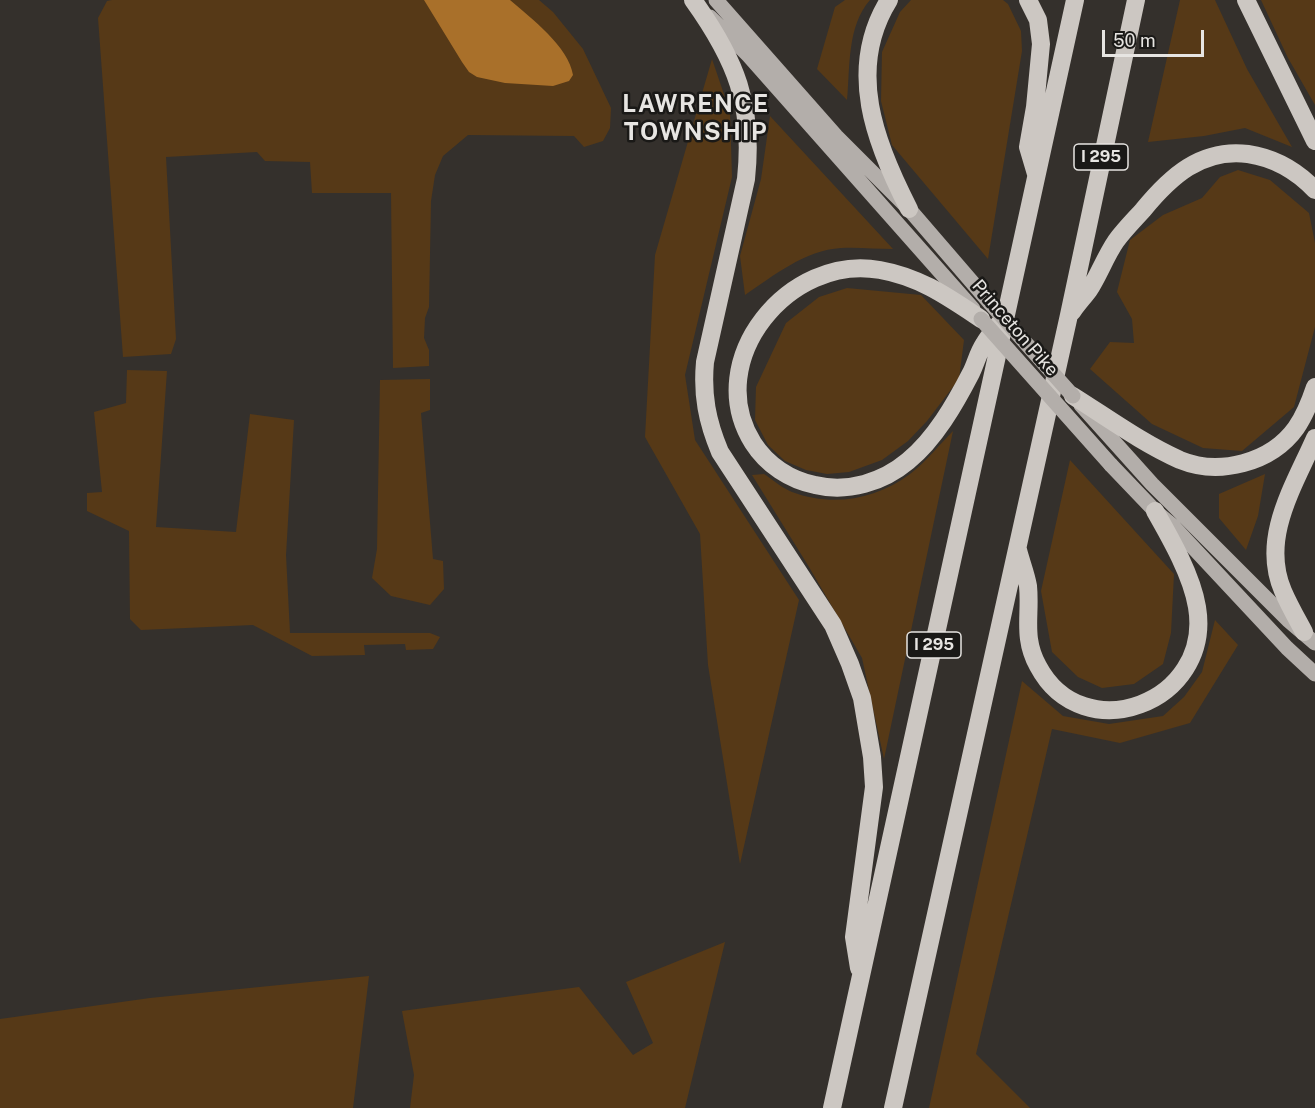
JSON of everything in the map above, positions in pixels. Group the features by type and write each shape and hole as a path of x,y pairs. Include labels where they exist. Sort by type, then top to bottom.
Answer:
{"highway":[{"path":"693,0 716,32 729,57 745,105 748,131 746,179 705,362 703,385 705,407 720,452 836,631 862,698 872,757 874,787 854,937 861,978"},
{"path":"889,0 876,24 868,54 870,104 874,128 883,157 909,209"},
{"path":"1028,0 1038,20 1041,44 1035,107 1028,147 1036,175"},
{"name":"I 295","path":"832,1108 1075,0"},
{"name":"I 295","path":"893,1108 1069,315 1136,0"},
{"path":"1246,0 1315,141"},
{"path":"1069,315 1089,289 1116,242 1160,189 1188,166 1222,155 1241,153 1261,156 1293,170 1315,190"},
{"path":"981,319 920,280 878,269 835,270 804,284 769,312 755,331 743,354 737,381 737,399 747,434 771,465 805,483 840,488 875,481 892,472 917,453 939,426 961,392 983,344 1008,312"},
{"path":"1073,396 1137,437 1180,460 1214,467 1233,466 1250,461 1267,453 1282,442 1294,430 1306,411 1315,387"},
{"path":"1310,637 1282,590 1276,571 1275,544 1278,522 1315,438"},
{"path":"1017,546 1028,586 1029,638 1032,653 1039,668 1055,687 1076,702 1109,710 1128,709 1159,697 1177,681 1190,661 1198,627 1198,608 1194,590 1155,511"}],"main road":[{"name":"Princeton Pike","path":"693,0 749,56 1111,465 1155,511 1173,526 1287,648 1315,674"},
{"name":"Princeton Pike","path":"716,0 836,136 909,209 1123,453 1287,620 1310,637"}],"shaded area":[{"path":"424,0 510,0 557,44 570,64 573,75 569,81 553,86 505,83 477,77 469,72 462,62"},
{"path":"539,0 553,12 583,49 611,108 610,128 603,141 584,147 574,136 468,135 443,156 435,175 431,201 429,307 425,318 424,338 429,350 429,366 393,368 391,193 312,193 310,162 265,161 257,152 166,157 176,339 171,354 123,357 98,18 107,1"},
{"path":"845,0 870,0 853,34 847,100 817,69 835,7"},
{"path":"911,0 1003,0 1008,4 1021,31 1022,51 988,259 892,145 881,101 882,52 900,12"},
{"path":"1180,0 1215,0 1247,69 1292,147 1245,128 1204,136 1148,142"},
{"path":"1261,0 1315,0 1315,105 1288,58"},
{"path":"712,59 730,112 732,177 685,375 695,440 799,600 740,864 708,665 700,534 645,437 655,255"},
{"path":"770,116 893,249 841,248 815,254 778,272 745,295 740,256 761,179"},
{"path":"1238,170 1270,180 1309,213 1315,243 1315,327 1294,407 1242,451 1203,448 1152,424 1090,369 1110,342 1134,343 1132,319 1117,292 1130,240 1163,215 1202,198 1220,177"},
{"path":"847,288 921,295 964,340 959,379 927,421 908,441 882,460 849,472 827,474 806,470 785,461 768,445 755,420 756,387 786,323 819,297"},
{"path":"127,370 167,371 156,527 236,532 250,414 294,420 286,555 290,633 430,633 440,637 433,649 406,650 405,644 364,645 365,655 312,656 253,625 141,630 130,619 129,531 87,511 87,493 102,492 94,412 126,403"},
{"path":"430,379 430,410 421,413 433,559 443,561 444,589 430,605 391,596 372,578 377,549 380,380"},
{"path":"953,431 884,759 862,658 752,475 764,474 788,490 807,497 838,500 868,495 897,483 910,474"},
{"path":"1070,460 1174,574 1171,633 1163,664 1134,684 1102,688 1078,677 1052,652 1041,591"},
{"path":"1265,474 1258,516 1246,550 1219,518 1219,494"},
{"path":"1215,620 1238,645 1190,723 1120,743 1052,729 976,1054 1030,1108 929,1108 1022,681 1063,716 1109,724 1163,716 1184,697 1202,672"},
{"path":"725,942 685,1108 410,1108 414,1075 402,1011 579,987 633,1055 653,1043 626,982"},
{"path":"369,976 353,1108 0,1108 0,1019 150,998"}],"district":[{"name":"LAWRENCE TOWNSHIP","path":"696,119"}]}
